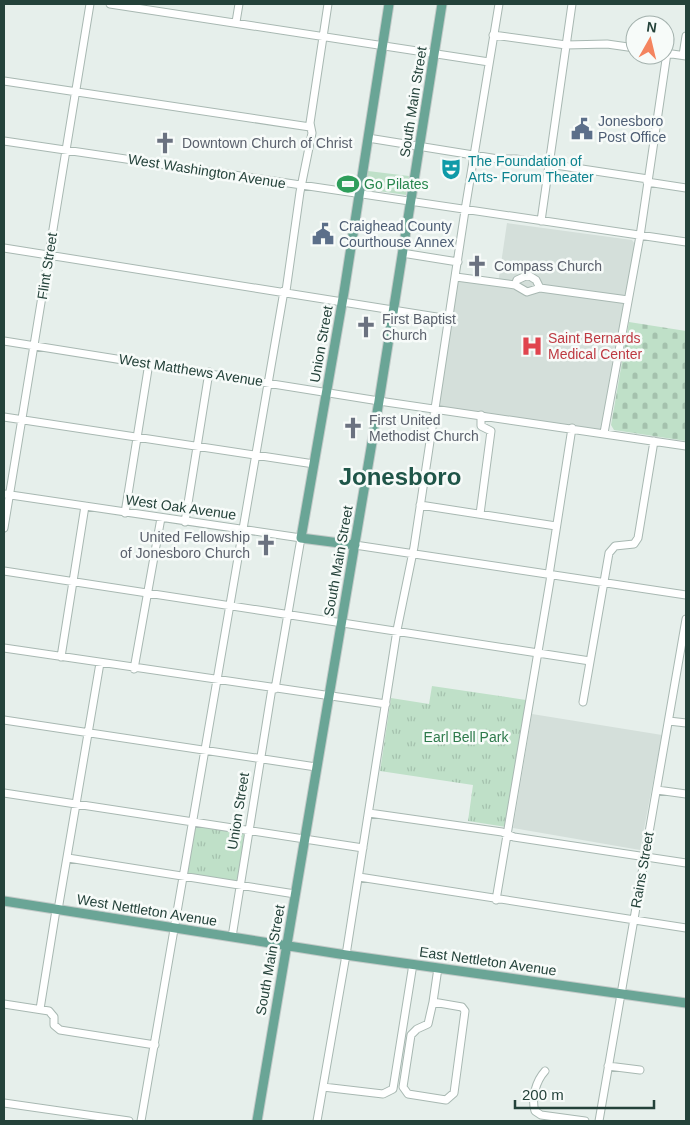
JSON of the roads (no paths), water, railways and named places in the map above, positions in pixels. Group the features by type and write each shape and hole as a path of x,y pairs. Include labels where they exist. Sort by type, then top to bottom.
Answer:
{"main road":[{"name":"Union Street","path":"301,538 343,300 389,4"},
{"name":"South Main Street","path":"256,1121 379,401 442,4"},
{"name":"West Oak Avenue","path":"301,538 355,545"},
{"name":"West Nettleton Avenue","path":"4,901 286,946"},
{"name":"East Nettleton Avenue","path":"286,946 686,1003"}],"street":[{"name":"Flint Street","path":"4,528 7,494 22,420 68,150 90,4"},
{"path":"110,4 489,62"},
{"path":"236,22 239,4"},
{"path":"142,1121 242,530 312,133 310,127 328,4"},
{"path":"317,1121 359,877 397,630 412,554 436,409 465,210 499,4"},
{"path":"541,221 572,4"},
{"path":"493,35 566,45 606,44 625,47"},
{"path":"685,55 686,36"},
{"path":"604,433 640,236 664,65"},
{"path":"4,81 310,127"},
{"path":"368,138 474,155 549,164 686,188"},
{"name":"West Washington Avenue","path":"4,141 686,242"},
{"path":"4,248 343,300 449,319"},
{"path":"402,253 458,262"},
{"path":"516,285 519,278 528,275 536,280 540,288"},
{"path":"456,278 516,285 527,292 540,288 628,300"},
{"name":"West Matthews Avenue","path":"4,341 209,372 379,401 686,446"},
{"path":"125,513 149,363"},
{"path":"185,522 209,372"},
{"path":"480,514 491,431 481,426 481,415"},
{"path":"4,418 314,464"},
{"path":"496,900 538,653 572,428"},
{"path":"583,702 611,549 615,546 634,544 638,538 654,440"},
{"name":"West Oak Avenue","path":"7,494 301,538"},
{"path":"420,505 556,526"},
{"path":"61,657 85,506"},
{"path":"134,669 162,518"},
{"name":"Union Street","path":"232,937 260,759 301,538"},
{"path":"355,545 686,596"},
{"path":"4,571 590,661"},
{"name":"Rains Street","path":"599,1121 632,920 670,721 686,619"},
{"path":"4,648 134,669 386,704"},
{"path":"40,1009 68,858 100,663"},
{"path":"677,676 686,678"},
{"path":"4,720 316,767"},
{"path":"670,721 686,723"},
{"path":"657,790 686,794"},
{"path":"4,793 363,848"},
{"path":"369,812 643,858 686,863"},
{"path":"68,858 295,894"},
{"path":"359,877 496,900 686,928"},
{"path":"323,1087 383,1094 393,1090 413,964"},
{"path":"433,1002 462,1007 465,1011 454,1093 446,1100 408,1094 403,1087 411,1035 417,1029 428,1024 438,968"},
{"path":"4,1004 40,1009 52,1013 57,1029 155,1045"},
{"path":"608,1066 640,1070"},
{"path":"545,1071 536,1086 533,1104 535,1110 541,1115 585,1121"},
{"path":"4,1103 129,1121"}],"place":[{"name":"Jonesboro Post Office","path":"582,129"},
{"name":"Downtown Church of Christ","path":"165,143"},
{"name":"The Foundation of Arts- Forum Theater","path":"451,169"},
{"name":"Go Pilates","path":"348,184"},
{"name":"Craighead County Courthouse Annex","path":"323,234"},
{"name":"Compass Church","path":"477,266"},
{"name":"First Baptist Church","path":"366,327"},
{"name":"Saint Bernards Medical Center","path":"532,346"},
{"name":"First United Methodist Church","path":"353,428"},
{"name":"United Fellowship of Jonesboro Church","path":"266,545"}],"district":[{"name":"Jonesboro","path":"400,477"}],"park label":[{"name":"Earl Bell Park","path":"466,737"}]}
